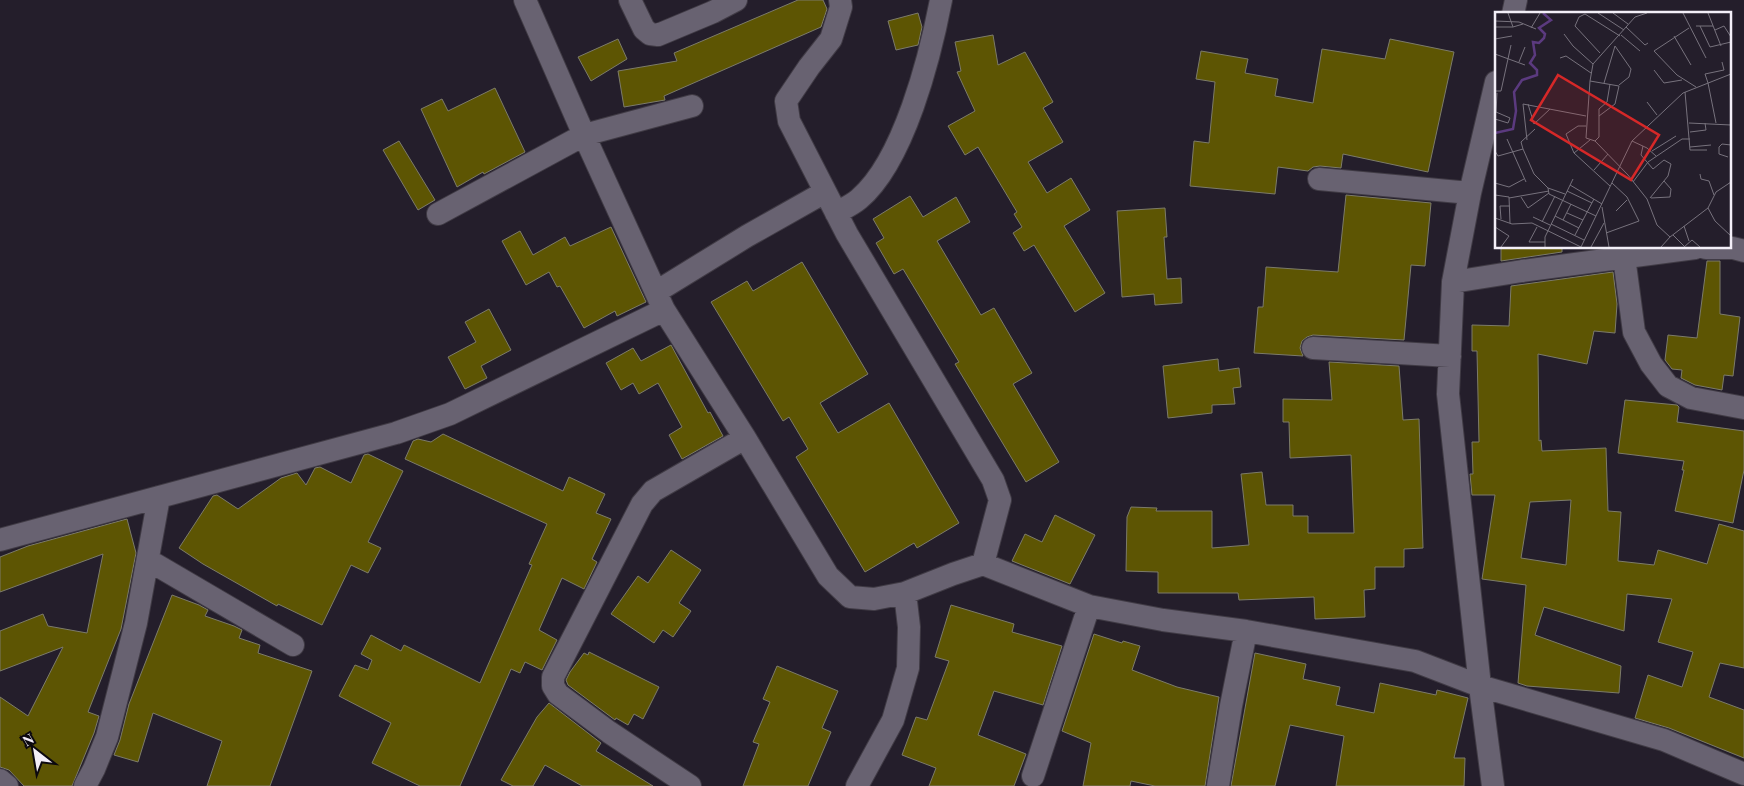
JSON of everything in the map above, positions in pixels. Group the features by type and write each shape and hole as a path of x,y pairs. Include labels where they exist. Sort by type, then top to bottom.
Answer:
{"street":[{"path":"525,0 660,301 828,576 850,597 874,599 905,592 983,564 1089,606 1415,661 1480,686 1664,740 1744,774"},
{"path":"630,0 644,28 650,34 658,35 713,12 736,0"},
{"path":"840,0 841,7 831,39 786,101 789,121 836,214 993,480 1000,500 983,564"},
{"path":"836,214 858,200 878,178 897,143 920,85 942,0"},
{"path":"1493,786 1480,686 1448,394 1453,282 1470,192 1495,86"},
{"path":"438,214 584,135 692,106"},
{"path":"1318,179 1470,192"},
{"path":"0,540 396,433 450,414 660,301 747,236 825,192"},
{"path":"1453,282 1522,270 1687,249"},
{"path":"1624,257 1634,332 1650,364 1668,386 1691,398 1744,408"},
{"path":"1313,348 1450,356"},
{"path":"690,786 609,732 558,694 553,686 553,677 642,504 654,491 745,438"},
{"path":"85,786 107,737 136,623 159,497"},
{"path":"148,560 293,645"},
{"path":"857,786 893,720 908,668 909,627 905,592"},
{"path":"1033,776 1089,606"},
{"path":"1218,786 1246,631"},
{"path":"0,780 7,786"}],"building":[{"path":"798,0 823,0 827,9 821,27 664,96 665,100 624,107 618,71 677,61 674,53"},
{"path":"918,13 922,27 918,45 896,50 888,21"},
{"path":"993,35 998,65 1025,52 1053,102 1043,108 1063,142 1028,162 1047,193 1071,178 1090,210 1064,226 1105,293 1075,312 1034,245 1024,251 1013,233 1022,227 1014,214 1017,212 978,147 965,155 948,126 975,111 957,72 961,71 955,42"},
{"path":"618,39 627,59 591,81 578,57"},
{"path":"1390,39 1454,52 1428,172 1343,154 1341,168 1320,166 1313,167 1308,171 1278,167 1275,194 1190,186 1194,141 1209,143 1215,82 1196,79 1201,51 1248,59 1245,73 1278,79 1275,96 1313,103 1322,49 1385,59"},
{"path":"495,88 525,152 457,187 421,109 442,99 448,111"},
{"path":"399,141 435,200 418,210 383,150"},
{"path":"1346,195 1431,203 1425,266 1411,265 1404,340 1313,335 1302,341 1300,348 1303,356 1254,353 1258,307 1263,307 1266,267 1338,272"},
{"path":"910,196 923,217 956,197 970,222 937,241 981,315 994,308 1032,373 1013,384 1059,462 1026,482 955,364 959,362 903,269 894,274 876,243 884,238 873,219"},
{"path":"1165,208 1167,237 1164,237 1167,279 1181,278 1182,303 1155,305 1154,294 1122,297 1117,211"},
{"path":"611,227 646,302 617,316 615,311 584,328 560,286 557,287 549,272 526,285 502,241 520,231 533,255 565,237 570,246"},
{"path":"1501,249 1562,249 1562,252 1501,261"},
{"path":"1707,261 1720,261 1720,314 1740,317 1733,376 1724,375 1722,390 1695,385 1681,378 1682,370 1672,369 1665,360 1668,335 1697,338"},
{"path":"802,262 868,374 820,403 838,433 889,403 959,523 917,548 914,543 865,572 796,457 808,449 789,417 783,421 711,302 747,281 753,291"},
{"path":"1613,272 1617,304 1615,333 1594,331 1587,364 1538,354 1539,441 1541,440 1542,451 1606,448 1608,511 1621,512 1618,561 1654,565 1658,550 1707,564 1719,524 1744,531 1744,668 1720,663 1709,697 1744,710 1744,758 1669,728 1635,718 1648,675 1682,687 1693,652 1658,642 1672,599 1627,594 1624,631 1544,607 1535,635 1621,666 1619,693 1527,686 1518,683 1526,585 1482,579 1495,495 1472,495 1470,474 1473,474 1472,442 1479,442 1477,351 1472,351 1472,325 1509,326 1511,286","holes":["1571,500 1566,565 1521,558 1530,502"]},
{"path":"489,309 511,350 481,366 487,378 465,389 448,357 476,342 465,322"},
{"path":"671,345 708,413 710,412 723,436 682,459 669,435 682,427 658,383 639,394 633,383 621,390 606,363 633,348 641,361"},
{"path":"1218,359 1219,371 1239,368 1241,387 1233,388 1235,404 1212,405 1212,413 1168,418 1163,366"},
{"path":"1329,362 1399,366 1403,420 1419,419 1423,548 1404,549 1404,567 1375,567 1375,589 1364,590 1365,617 1315,619 1314,597 1239,600 1238,593 1158,593 1158,572 1126,571 1127,517 1131,507 1157,508 1156,511 1212,511 1212,548 1249,545 1241,474 1262,472 1266,505 1293,505 1293,516 1308,516 1308,533 1354,533 1351,455 1290,458 1289,422 1283,422 1283,399 1332,400"},
{"path":"1625,400 1677,405 1679,407 1677,422 1744,431 1744,470 1733,523 1675,511 1684,470 1682,470 1684,461 1618,453"},
{"path":"443,434 563,491 569,477 605,494 596,513 611,519 592,559 597,562 584,589 562,578 539,630 557,640 542,670 525,662 520,673 511,669 460,786 420,786 372,763 391,723 339,696 355,665 368,670 372,660 361,654 371,635 401,651 404,645 480,683 532,565 529,564 547,524 405,459 413,441 418,439 431,442"},
{"path":"368,454 403,471 368,542 381,548 368,573 351,565 322,625 278,604 277,606 203,564 179,548 213,496 217,495 238,509 281,478 297,473 306,485 315,468 320,467 351,483 364,455"},
{"path":"1055,515 1095,535 1070,584 1012,561 1025,534 1042,542"},
{"path":"127,519 136,553 121,629 88,712 99,716 94,733 72,786 24,786 9,770 0,767 0,697 28,716 63,647 0,671 0,631 43,614 48,626 87,633 103,554 0,592 0,557 28,546"},
{"path":"671,550 701,570 679,603 691,611 673,637 663,630 654,643 611,614 638,576 648,583"},
{"path":"172,595 208,610 205,616 242,630 239,638 260,645 258,653 312,671 270,786 207,786 222,741 153,713 138,762 114,755 120,740 129,704"},
{"path":"951,605 1014,624 1012,632 1062,646 1043,705 994,691 978,735 1026,754 1014,786 929,786 936,768 902,755 916,717 927,720 949,661 935,657"},
{"path":"1094,634 1122,643 1123,641 1140,646 1132,670 1177,687 1219,697 1205,786 1155,786 1131,781 1130,786 1083,786 1091,743 1062,731"},
{"path":"589,652 659,687 643,719 634,714 628,725 616,718 615,720 568,685 566,680 570,672 584,653 588,655"},
{"path":"1255,653 1306,664 1303,679 1340,687 1336,705 1374,713 1380,683 1436,695 1437,690 1468,698 1454,758 1465,758 1464,786 1336,786 1344,736 1290,725 1275,786 1231,786"},
{"path":"777,666 838,691 822,728 831,732 808,786 743,786 759,744 753,742 770,702 763,699"},
{"path":"549,703 601,743 596,751 653,786 582,786 545,765 533,786 513,786 501,780 537,717"}]}
